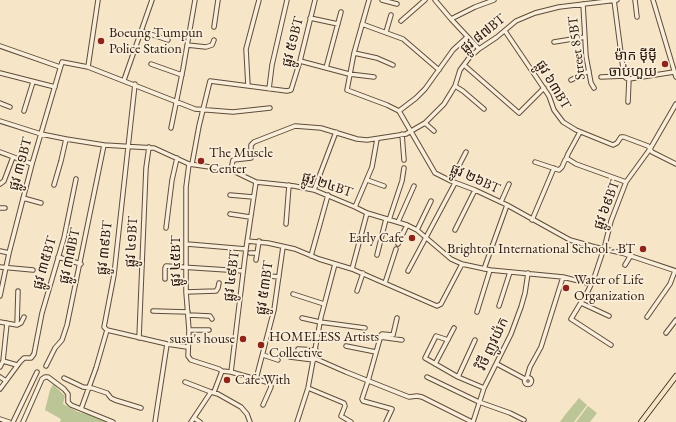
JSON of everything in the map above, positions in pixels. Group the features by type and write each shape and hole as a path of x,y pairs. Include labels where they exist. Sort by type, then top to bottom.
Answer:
{"main road":[{"path":"641,422 676,376"}],"street":[{"path":"98,0 88,67 135,84 185,106 203,110 233,112 270,108"},
{"path":"124,80 152,0"},
{"path":"171,128 195,0"},
{"path":"214,27 218,0"},
{"path":"259,0 246,49 248,86 269,89 272,65 287,0"},
{"name":"ផ្លូវ ៥១BT","path":"269,89 287,91 292,89 300,62 314,0"},
{"path":"369,0 349,74 347,90 399,111 420,93 453,50 467,37"},
{"path":"382,0 397,4"},
{"path":"401,21 425,0"},
{"path":"435,0 479,49"},
{"path":"451,19 474,7 494,0"},
{"path":"614,0 624,76"},
{"name":"ផ្លូវ ៨៧BT","path":"231,170 233,160 250,158 251,146 254,142 295,126 320,128 357,139 367,140 412,131 425,123 444,104 464,65 479,49 505,32 516,21 527,16 559,7 617,0"},
{"path":"635,0 636,17"},
{"path":"653,0 676,77"},
{"name":"Street 85BT","path":"583,4 586,56 594,88"},
{"path":"326,68 341,12"},
{"path":"386,32 391,15"},
{"path":"310,18 338,24"},
{"path":"362,24 403,39 439,70"},
{"path":"141,31 168,40"},
{"name":"ផ្លូវ ៦៣BT","path":"505,32 544,88 549,96 554,110 563,122 580,132 613,145 617,143 621,136 624,137 648,146 652,152 676,164"},
{"path":"554,42 584,37"},
{"path":"187,45 206,47 212,45 214,40"},
{"path":"0,46 60,67"},
{"path":"354,54 377,58 393,65"},
{"name":"ផ្លូវ ៣១BT","path":"0,296 23,198 60,67 62,62 88,67"},
{"path":"300,62 349,74 374,77"},
{"path":"151,64 182,75"},
{"path":"464,65 519,113 544,88"},
{"path":"571,80 589,71"},
{"path":"601,77 624,76 629,79 674,72"},
{"path":"0,74 55,87"},
{"path":"628,102 629,79"},
{"name":"ផ្លូវ ៤៥BT","path":"222,371 189,358 188,356 189,330 186,292 186,187 210,80 248,86"},
{"path":"24,111 33,82"},
{"name":"ផ្លូវ ៣៩BT","path":"108,330 104,327 104,321 114,275 135,84"},
{"path":"454,86 484,109"},
{"path":"0,104 10,107"},
{"name":"ផ្លូវ ៦៩BT","path":"611,345 571,319 591,284 604,249 611,221 626,182 650,150 676,104"},
{"name":"ផ្លូវ ២៦BT","path":"399,111 435,173 501,202 570,240 631,255 675,271"},
{"name":"ផ្លូវ ២៤BT","path":"0,121 41,134 66,139 104,145 149,147 159,149 191,164 231,170 256,182 290,185 314,190 367,213 407,225 417,230 452,259 462,264 490,270 563,277 591,284"},
{"path":"425,123 434,131"},
{"path":"314,190 336,132"},
{"path":"535,162 560,169 580,132"},
{"path":"402,134 404,160"},
{"path":"54,185 66,139"},
{"path":"356,207 372,167 377,139"},
{"name":"ផ្លូវ ៣៧BT","path":"46,366 64,334 104,145"},
{"name":"ផ្លូវ ៤១BT","path":"139,338 146,168 149,147"},
{"path":"0,152 32,164"},
{"path":"451,181 466,152"},
{"path":"0,184 4,181 13,157"},
{"path":"166,228 172,180 177,158"},
{"path":"566,159 626,182"},
{"path":"377,254 402,181 404,168"},
{"path":"532,220 554,168"},
{"name":"ផ្លូវ ៣៥BT","path":"17,365 24,358 31,358 34,354 42,313 58,257 76,179"},
{"path":"367,180 384,186"},
{"name":"ផ្លូវ ៤៩BT","path":"231,372 250,217 256,182"},
{"path":"408,271 455,183"},
{"path":"501,202 509,184"},
{"path":"286,224 290,185"},
{"path":"398,222 414,186"},
{"path":"455,230 475,190"},
{"path":"230,195 254,197"},
{"path":"311,256 328,195"},
{"path":"23,198 41,203"},
{"path":"417,230 431,201"},
{"path":"484,269 507,205"},
{"path":"0,208 5,208"},
{"path":"352,269 367,213"},
{"path":"230,214 250,217"},
{"path":"385,283 397,246 407,225"},
{"path":"247,241 295,249 311,256 352,269 439,306 462,264"},
{"path":"256,260 259,242"},
{"path":"187,244 246,249"},
{"name":"ផ្លូវ ៥៣BT","path":"256,379 271,326 283,246"},
{"path":"0,251 9,253"},
{"path":"250,253 257,253"},
{"path":"625,264 631,255"},
{"path":"58,257 80,264"},
{"path":"297,422 308,388 320,322 335,264"},
{"path":"165,279 165,266 243,271"},
{"path":"0,267 33,270"},
{"path":"477,312 490,270"},
{"path":"647,316 670,284 675,271"},
{"path":"499,306 510,272"},
{"path":"357,291 363,274"},
{"name":"វិថី ញូវយ៉ក","path":"473,422 484,388 511,334 526,293 528,274"},
{"path":"270,276 279,277"},
{"path":"496,364 526,378 541,347 563,277"},
{"path":"186,292 216,290 219,283"},
{"path":"17,325 18,291"},
{"path":"294,294 324,304"},
{"path":"581,303 609,316"},
{"path":"153,311 210,316 212,319"},
{"path":"0,322 17,325 21,323 24,317"},
{"path":"302,318 365,328"},
{"path":"386,422 392,409 362,400 380,337 382,334 393,335 397,318"},
{"path":"666,333 676,320"},
{"path":"0,367 4,361 7,323"},
{"path":"435,364 454,328"},
{"path":"81,408 108,330 167,344 188,347"},
{"path":"189,330 209,330"},
{"path":"448,340 438,336 435,337 425,358 484,388"},
{"path":"380,337 402,340"},
{"path":"458,376 475,340"},
{"path":"154,422 167,344"},
{"path":"346,346 376,352"},
{"path":"298,349 316,350"},
{"path":"263,355 278,360"},
{"path":"290,357 314,359 409,397 420,396 473,422"},
{"path":"0,389 17,365 4,361"},
{"path":"200,422 193,420 213,392 222,371 231,372 271,384 263,405"},
{"path":"14,422 37,372"},
{"path":"0,377 6,381"},
{"path":"22,422 42,379 45,377 48,377 64,389 68,394 68,402 113,422"},
{"path":"427,377 479,402 510,413 524,420"},
{"path":"64,378 83,387 89,387 107,393 115,400 141,408"},
{"path":"184,382 213,392 241,407 247,414 250,422"},
{"path":"308,388 344,403 345,406 341,416 351,422"},
{"path":"0,419 9,422"}],"green space":[{"path":"53,384 65,396 63,404 78,412 107,422 60,422 61,419 45,410"},
{"path":"579,398 587,405 574,422 560,422"},
{"path":"588,406 597,413 590,422 576,422"}],"place":[{"name":"Boeung Tumpun Police Station","path":"101,41"},
{"name":"ម៉ាក ម៉ីម៉ី ចាប់ហួយ","path":"665,64"},
{"name":"The Muscle Center","path":"201,161"},
{"name":"Early Cafe","path":"412,238"},
{"name":"Brighton International School - BT","path":"643,249"},
{"name":"Water of Life Organization","path":"566,288"},
{"name":"susu's house","path":"243,339"},
{"name":"HOMELESS Artists Collective","path":"261,345"},
{"name":"Cafe With","path":"227,380"}]}
